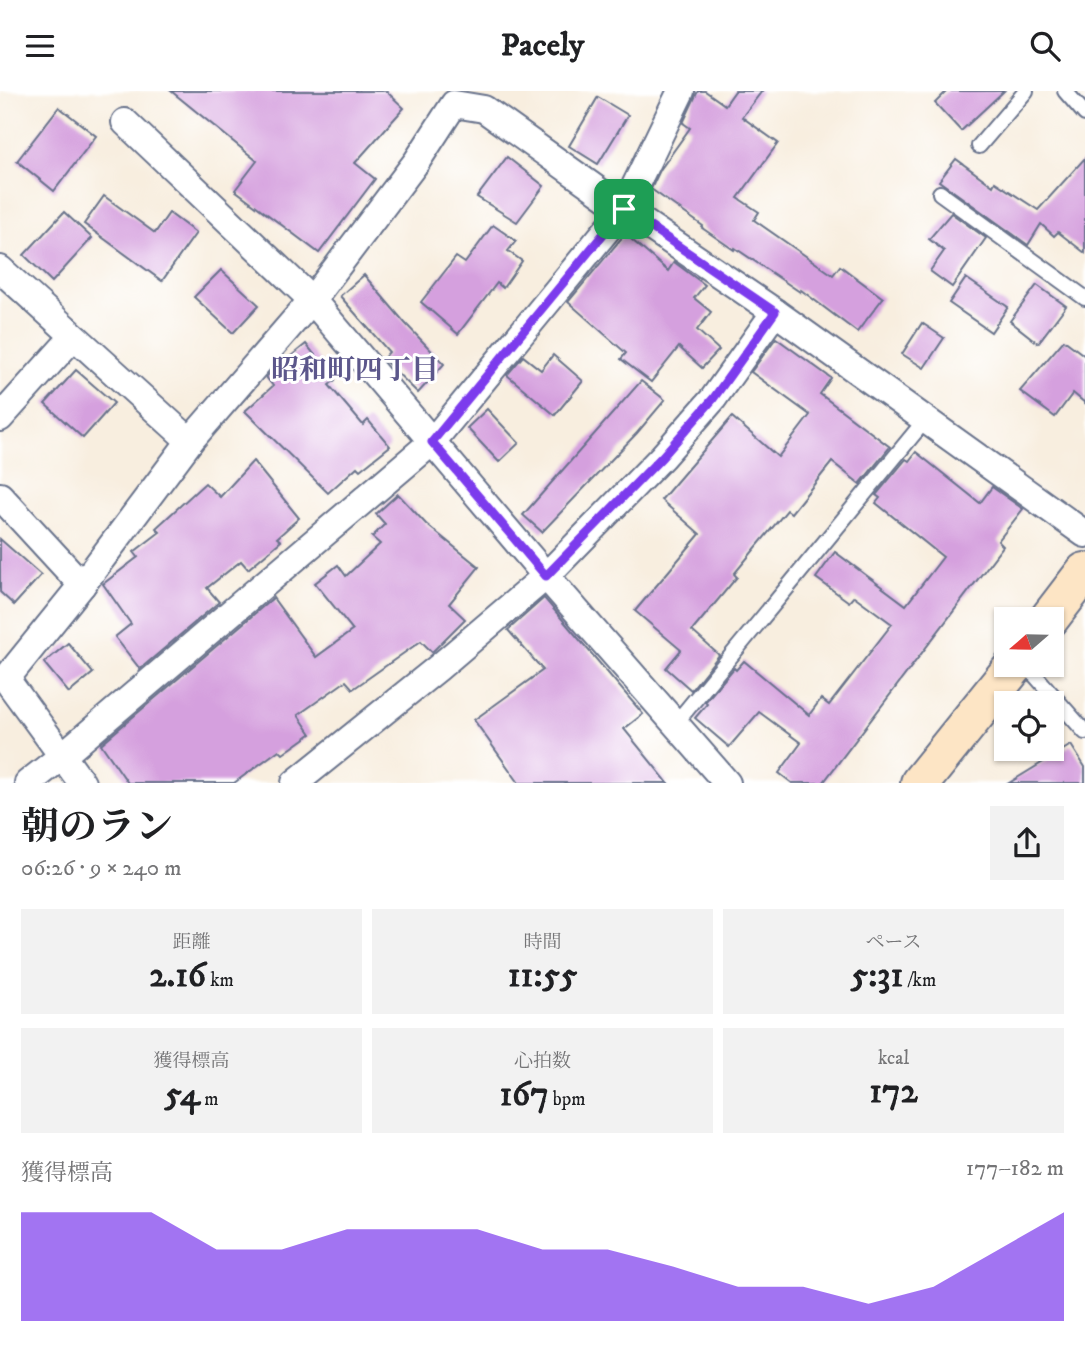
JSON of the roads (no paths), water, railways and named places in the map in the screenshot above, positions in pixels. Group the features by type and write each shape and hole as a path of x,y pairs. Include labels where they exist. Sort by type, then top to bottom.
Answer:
{"main road":[{"path":"1058,607 1085,572"},
{"path":"920,783 1004,677"}],"street":[{"path":"28,783 432,442 624,209 681,91"},
{"path":"82,783 3,678 82,585 190,441 312,300 416,161 454,104 484,109 775,312 1085,534"},
{"path":"125,122 312,300 546,576 727,783"},
{"path":"0,269 190,441"},
{"path":"295,783 439,668 546,576 662,457 713,399 775,312"},
{"path":"0,418 72,337"},
{"path":"0,496 82,585"}],"lane":[{"path":"979,146 1026,91"},
{"path":"1065,91 1085,114"},
{"path":"940,193 1085,298"},
{"path":"675,724 926,419"},
{"path":"1037,677 1085,731"}],"district":[{"name":"昭和町四丁目","path":"355,370"}]}
